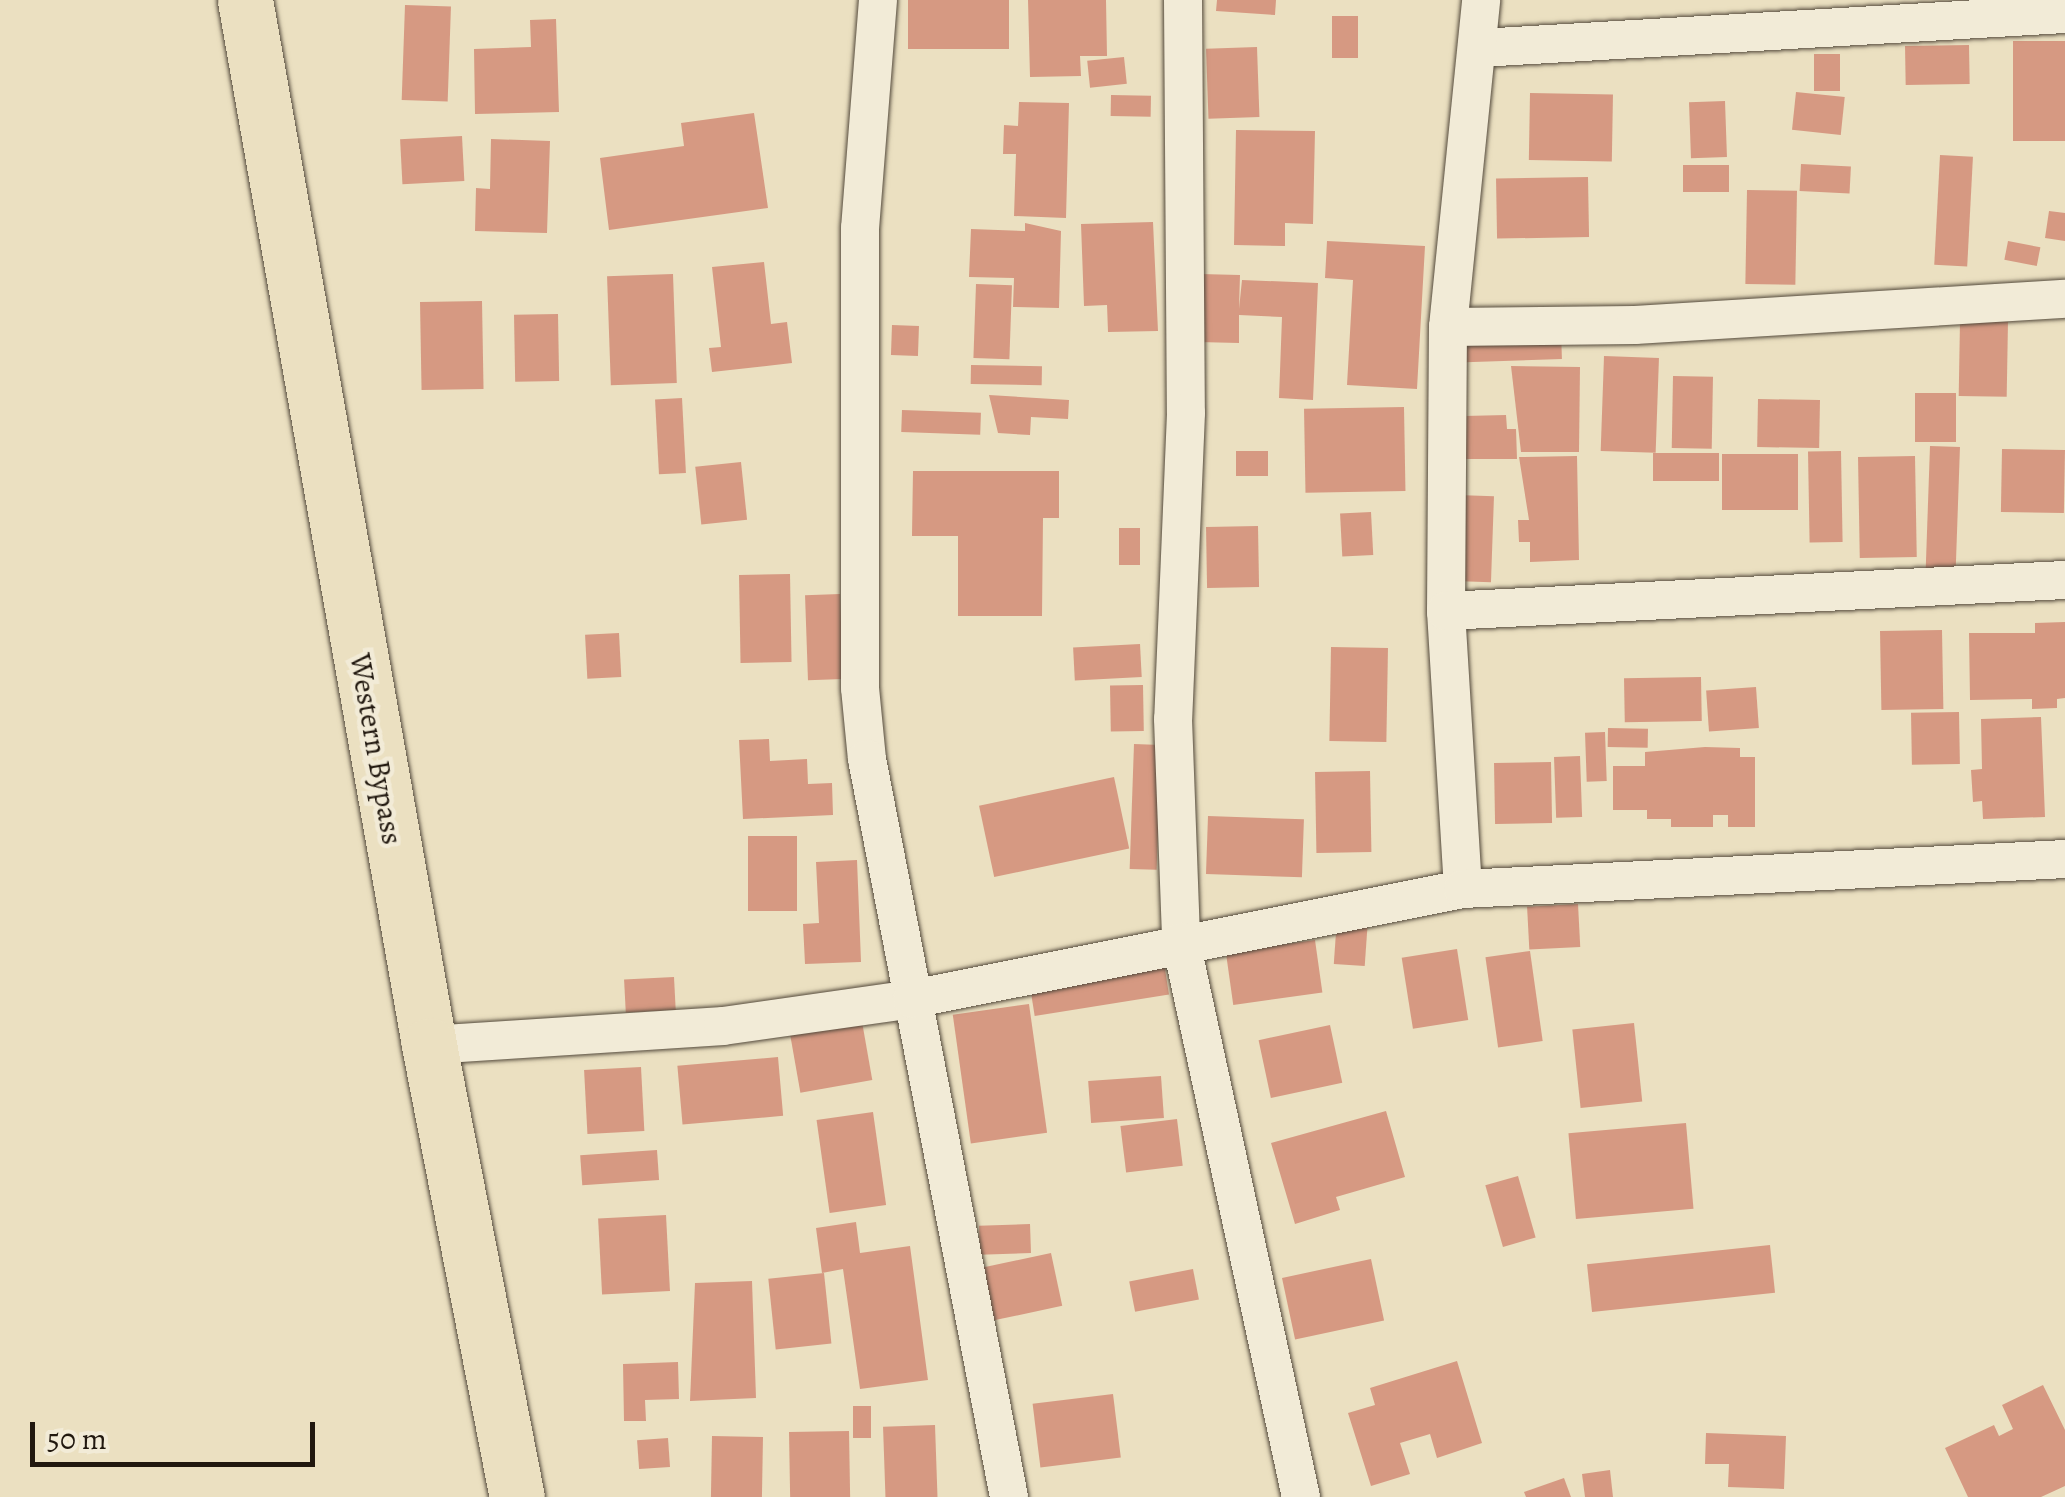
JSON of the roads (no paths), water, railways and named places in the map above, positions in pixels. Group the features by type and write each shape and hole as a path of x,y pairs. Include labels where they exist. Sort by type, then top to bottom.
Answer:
{"main road":[{"name":"Western Bypass","path":"245,0 429,1045 518,1497"}],"street":[{"path":"878,0 860,228 860,688 912,999 1009,1497"},
{"path":"1183,0 1186,413 1173,719 1181,942 1301,1497"},
{"path":"1463,889 1446,611 1448,327 1480,48 1480,0"},
{"path":"1480,48 2065,14"},
{"path":"1448,327 1634,325 2065,299"},
{"path":"1446,611 2065,580"},
{"path":"429,1045 722,1026 912,999 1181,942 1463,889 2065,859"}]}
